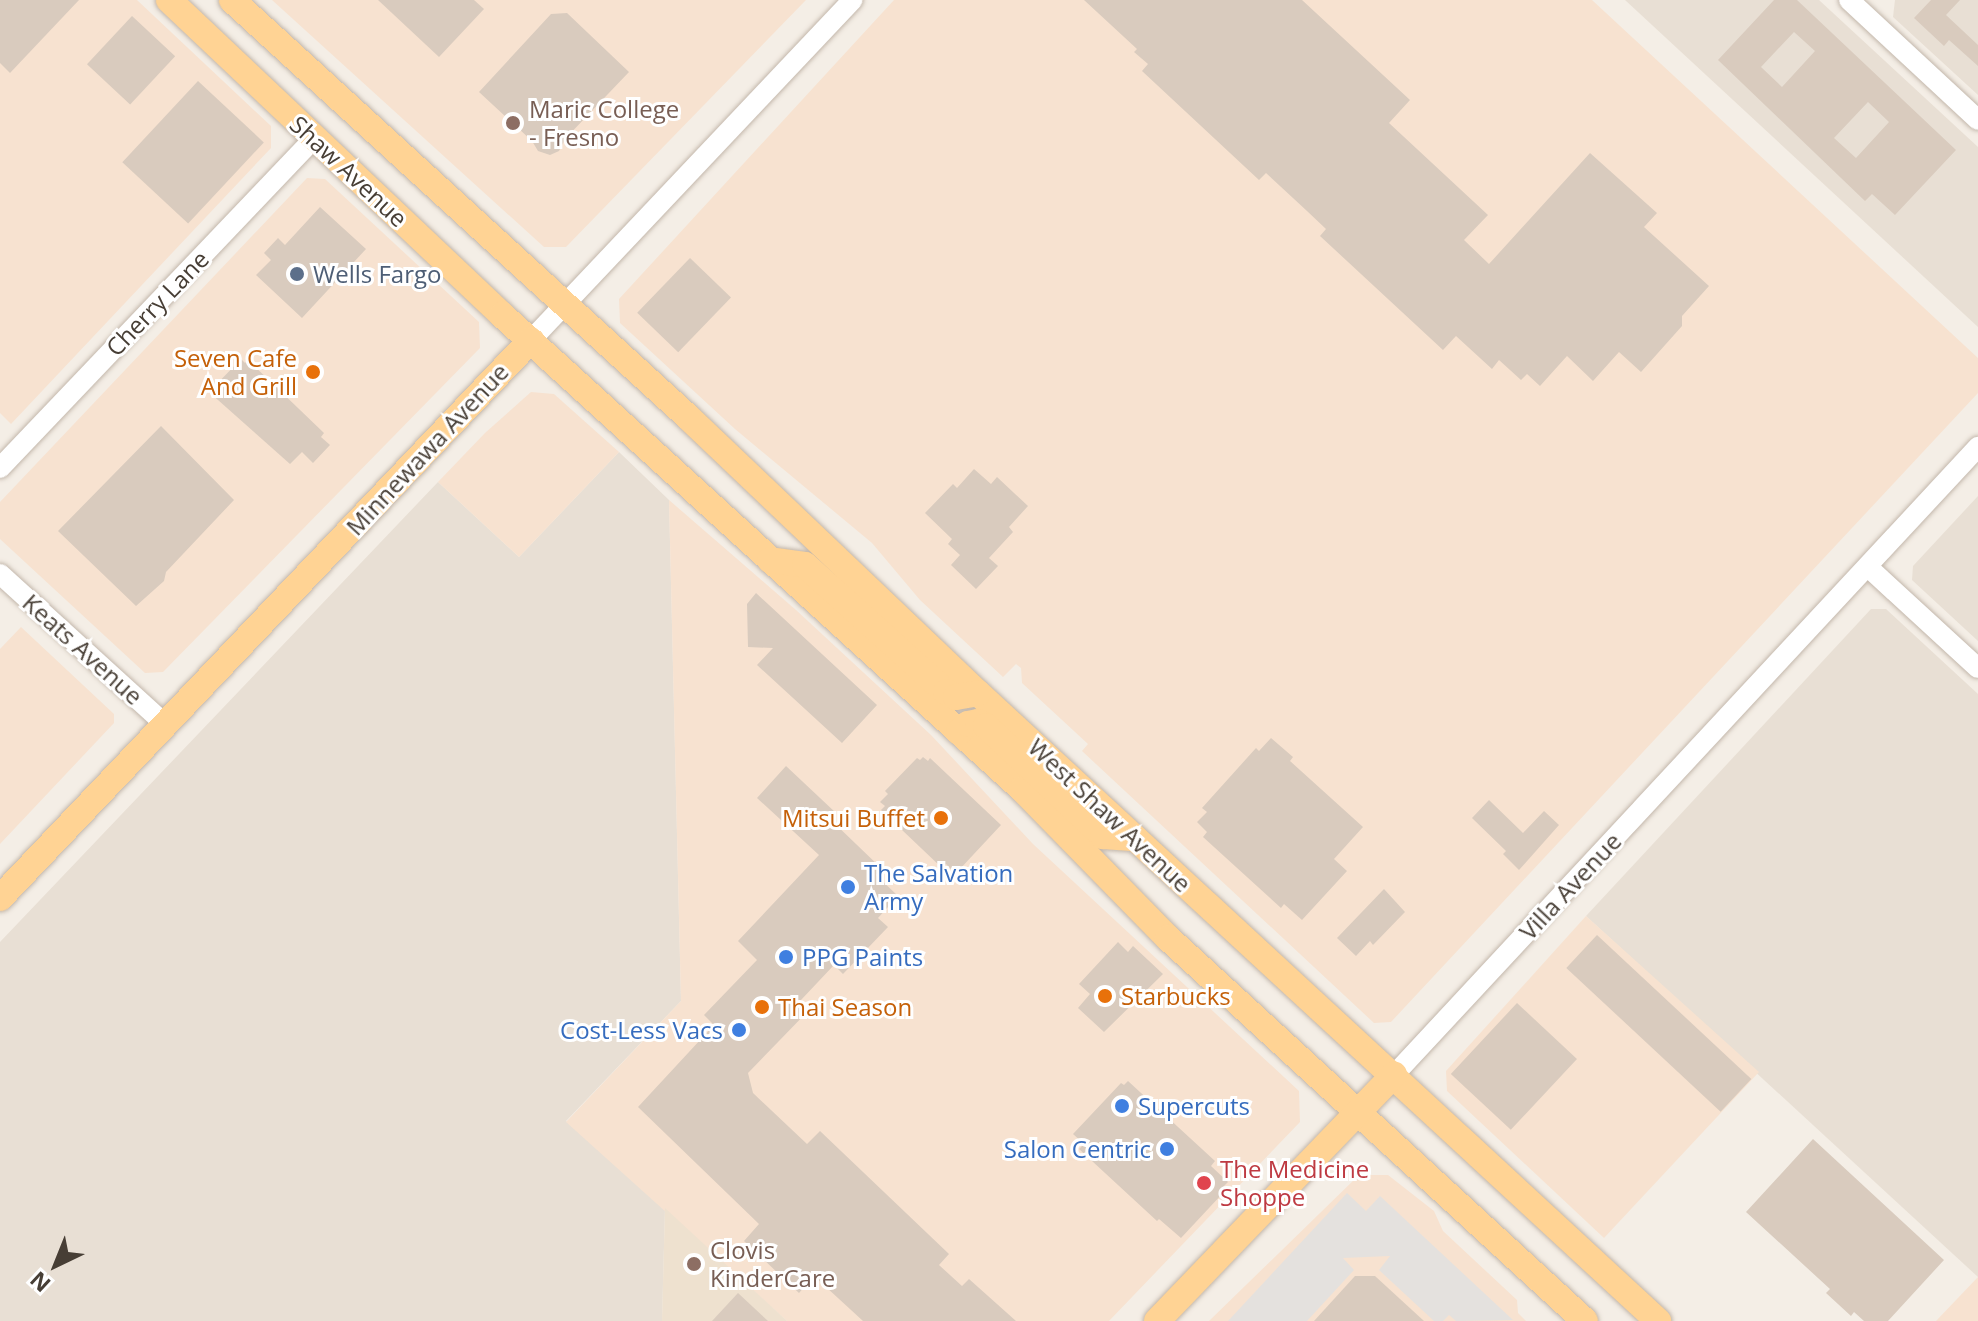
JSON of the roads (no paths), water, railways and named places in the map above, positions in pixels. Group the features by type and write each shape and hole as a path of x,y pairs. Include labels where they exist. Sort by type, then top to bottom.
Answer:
{"main road":[{"name":"Shaw Avenue","path":"169,0 531,340"},
{"name":"Shaw Avenue","path":"232,0 566,305"},
{"name":"West Shaw Avenue","path":"566,305 978,693 1658,1321"},
{"name":"West Shaw Avenue","path":"531,340 1053,819 1168,938 1585,1321"},
{"name":"Minnewawa Avenue","path":"0,898 531,340"},
{"path":"770,560 805,565 946,692 956,697 978,693"},
{"path":"959,732 968,724 978,722 986,726 1103,836 1135,838"},
{"name":"Villa Avenue","path":"1157,1321 1394,1075"}],"street":[{"name":"Minnewawa Avenue","path":"531,340 853,0"},
{"path":"1858,3 1978,120"},
{"name":"Cherry Lane","path":"0,468 314,138"},
{"name":"Villa Avenue","path":"1394,1075 1978,447"},
{"path":"1868,567 1978,668"},
{"name":"Keats Avenue","path":"0,574 166,725"}],"place":[{"name":"Maric College - Fresno","path":"513,123"},
{"name":"Wells Fargo","path":"297,274"},
{"name":"Seven Cafe And Grill","path":"313,372"},
{"name":"Mitsui Buffet","path":"941,818"},
{"name":"The Salvation Army","path":"848,887"},
{"name":"PPG Paints","path":"786,957"},
{"name":"Starbucks","path":"1105,996"},
{"name":"Thai Season","path":"762,1007"},
{"name":"Cost-Less Vacs","path":"739,1030"},
{"name":"Supercuts","path":"1122,1106"},
{"name":"Salon Centric","path":"1167,1149"},
{"name":"The Medicine Shoppe","path":"1204,1183"},
{"name":"Clovis KinderCare","path":"694,1264"}]}
